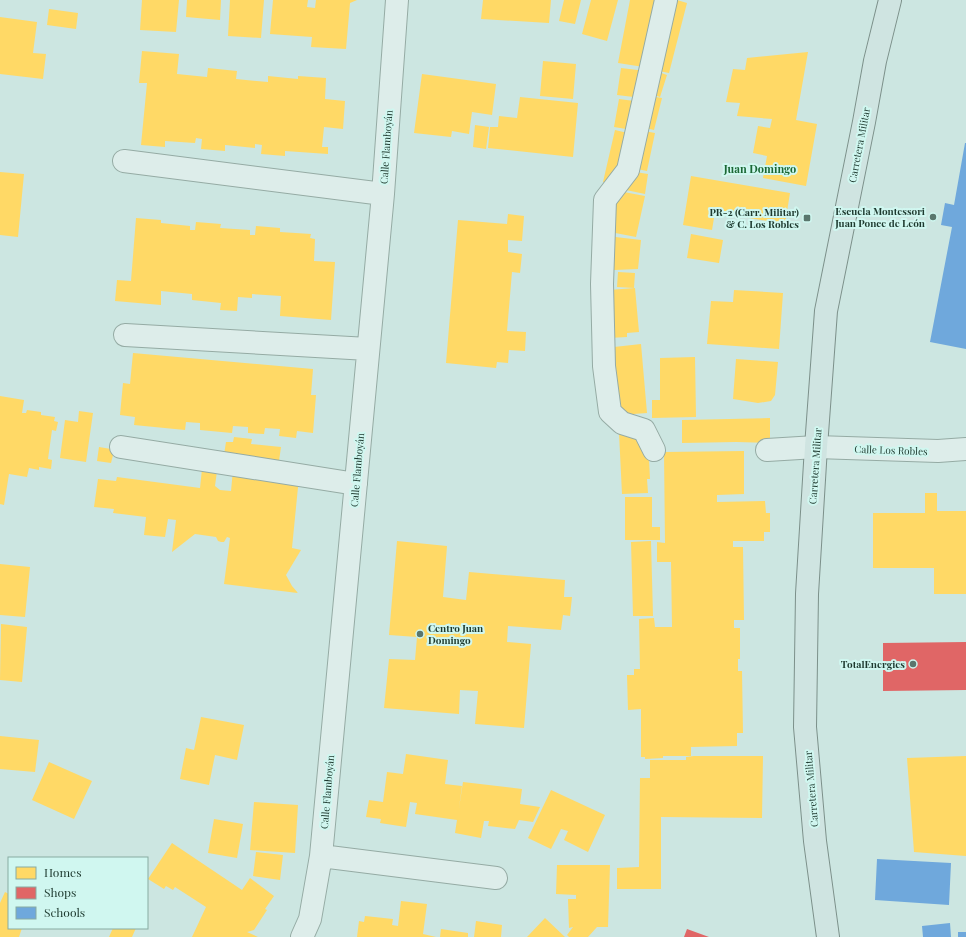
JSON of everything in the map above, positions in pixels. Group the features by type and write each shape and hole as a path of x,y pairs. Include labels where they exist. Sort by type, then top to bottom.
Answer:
{"main road":[{"name":"Carretera Militar","path":"828,937 815,841 805,728 808,594 816,447 826,311 875,61 890,0"}],"street":[{"name":"Calle Flamboyán","path":"302,937 310,919 321,856 383,194 397,0"},
{"path":"654,450 644,430 622,423 610,412 604,366 602,284 605,200 628,170 666,0"},
{"path":"124,161 383,194"},
{"path":"125,335 368,349"},
{"path":"121,447 356,484"},
{"name":"Calle Los Robles","path":"767,450 816,447 938,451 966,449"},
{"path":"321,856 496,878"}],"building: Homes":[{"path":"142,0 179,0 176,32 140,30"},
{"path":"187,0 221,0 220,20 186,17"},
{"path":"230,0 264,0 261,38 228,36"},
{"path":"273,0 308,0 307,7 315,8 316,0 357,0 350,3 346,49 311,47 312,37 270,34"},
{"path":"483,0 551,0 549,23 481,19"},
{"path":"564,0 581,0 575,24 559,21"},
{"path":"591,0 618,0 607,41 582,34"},
{"path":"630,0 662,0 650,68 618,63"},
{"path":"667,0 677,0 687,3 669,73 654,70"},
{"path":"49,9 78,13 76,29 47,25"},
{"path":"0,17 37,22 33,53 46,54 43,79 0,74"},
{"path":"142,51 179,54 177,74 207,77 208,68 237,71 236,79 268,82 268,76 298,79 298,76 326,78 325,99 345,101 343,129 324,127 322,147 328,147 328,154 285,151 285,156 261,154 262,145 255,144 255,148 225,145 225,151 201,149 202,139 196,138 195,143 165,141 165,147 141,145 147,83 139,83"},
{"path":"808,52 796,120 817,124 806,186 763,178 767,156 753,153 758,126 770,128 772,119 737,116 740,103 726,102 733,69 745,70 747,58"},
{"path":"543,61 576,64 573,99 540,96"},
{"path":"621,68 646,71 642,98 617,95"},
{"path":"653,70 667,75 660,97 649,93"},
{"path":"422,74 496,84 492,115 472,112 469,134 452,131 451,137 414,133"},
{"path":"520,97 578,103 573,157 488,148 490,127 498,127 499,116 517,118"},
{"path":"656,97 662,98 654,130 641,127 647,101 655,102"},
{"path":"619,99 642,102 638,131 614,127"},
{"path":"475,125 489,127 486,149 473,147"},
{"path":"615,130 636,135 624,187 603,182"},
{"path":"639,130 655,133 647,171 632,168"},
{"path":"629,171 648,174 645,194 626,190"},
{"path":"0,172 24,174 18,237 0,235"},
{"path":"691,176 790,193 785,224 715,212 712,230 683,225"},
{"path":"613,190 645,196 636,237 605,231"},
{"path":"508,214 524,216 522,241 508,240 508,252 522,254 520,273 512,272 507,331 526,332 525,351 509,350 508,363 497,362 496,368 446,363 458,220 507,224"},
{"path":"136,218 161,220 161,223 190,226 190,230 195,230 196,222 221,224 220,228 250,230 250,235 255,235 256,226 280,228 280,232 311,234 310,238 315,239 314,261 335,262 331,320 280,316 281,296 252,294 252,298 238,297 237,311 220,310 221,303 192,300 192,294 161,291 161,305 115,301 117,280 131,281"},
{"path":"691,234 723,240 719,263 687,258"},
{"path":"607,236 641,240 638,269 605,269"},
{"path":"618,272 635,273 634,288 617,287"},
{"path":"635,288 639,332 627,333 627,337 609,338 609,290"},
{"path":"734,290 783,293 779,349 707,344 711,301 733,302"},
{"path":"641,344 647,413 620,415 614,347"},
{"path":"133,353 313,369 311,395 316,395 313,433 297,431 296,438 279,436 280,429 265,428 264,434 248,433 248,427 233,426 232,433 200,430 200,423 186,422 185,430 134,425 135,417 120,415 123,383 130,384"},
{"path":"695,357 696,417 652,418 652,400 660,400 660,358"},
{"path":"736,359 778,362 775,395 771,401 758,403 733,399"},
{"path":"0,396 24,400 22,413 26,413 27,410 41,412 41,415 55,417 54,421 58,422 56,431 52,430 48,459 52,460 51,469 39,467 39,470 29,468 27,477 9,474 4,505 0,504"},
{"path":"79,411 93,413 86,462 60,458 65,420 78,422"},
{"path":"770,418 770,443 682,443 682,420"},
{"path":"619,433 648,440 650,479 647,479 648,493 622,494"},
{"path":"234,437 252,439 251,444 281,447 279,461 224,455 226,442 233,442"},
{"path":"99,447 111,449 113,455 111,463 97,461"},
{"path":"744,451 744,494 717,495 717,502 765,501 766,513 770,513 770,532 764,532 764,541 733,541 733,547 743,547 744,620 734,620 734,628 740,628 740,659 738,659 738,671 742,671 743,733 737,733 737,746 691,747 691,756 663,756 663,758 645,759 645,757 641,757 641,709 628,710 627,675 634,675 634,669 640,669 639,619 654,618 655,627 672,627 671,562 657,562 657,542 665,543 664,452"},
{"path":"202,469 217,471 215,486 220,490 231,491 233,470 299,477 292,548 301,550 286,575 298,593 224,584 230,538 227,537 224,542 221,542 218,541 216,537 195,534 172,552 176,520 168,519 165,537 144,535 146,517 113,513 114,509 94,507 98,479 116,481 117,477 200,488"},
{"path":"925,493 937,493 937,511 966,511 966,594 934,594 934,568 873,568 873,513 925,513"},
{"path":"625,497 652,497 652,527 660,527 660,540 625,540"},
{"name":"Centro Juan Domingo","path":"397,541 447,546 443,597 466,600 469,572 565,580 564,597 572,597 570,616 563,615 561,630 508,626 507,642 531,644 524,728 475,724 478,691 460,690 459,714 384,708 389,659 415,660 417,637 389,635"},
{"path":"651,541 653,616 633,616 631,542"},
{"path":"0,564 30,567 25,617 0,615"},
{"path":"1,624 27,627 22,682 0,680"},
{"path":"201,717 244,725 237,760 215,755 209,785 180,779 186,748 194,750"},
{"path":"0,736 39,740 35,772 0,769"},
{"path":"406,754 448,760 445,784 462,786 459,808 463,782 522,789 520,804 540,807 533,822 519,820 515,829 488,826 489,821 484,821 481,838 455,833 457,820 415,814 417,803 410,802 406,827 380,823 381,819 366,817 369,800 383,802 387,772 403,774"},
{"path":"763,756 762,818 661,817 661,889 617,889 617,868 639,867 640,778 650,778 650,760 686,760 686,757"},
{"path":"966,756 966,856 914,852 907,758"},
{"path":"49,762 92,781 74,819 32,800"},
{"path":"551,790 605,815 588,852 564,840 568,831 561,829 551,849 528,838"},
{"path":"254,802 298,805 295,853 250,850"},
{"path":"214,819 243,824 237,858 208,853"},
{"path":"172,843 242,890 250,878 274,896 254,930 247,932 258,937 192,937 206,907 175,887 173,890 166,886 164,889 148,879"},
{"path":"256,852 283,855 280,880 253,876"},
{"path":"557,865 610,865 608,927 597,927 588,937 569,937 567,935 573,927 569,928 568,899 576,899 576,895 556,894"},
{"path":"5,892 8,894 8,929 22,929 19,937 0,937 0,903"},
{"path":"401,901 427,904 423,934 436,937 357,937 359,921 364,922 365,916 393,919 392,925 398,926"},
{"path":"545,918 565,937 527,937"},
{"path":"476,921 502,925 501,937 474,937"},
{"path":"113,929 136,929 132,937 109,937"},
{"path":"441,929 468,933 468,937 440,937"}],"building: Shops":[{"path":"966,642 966,690 883,691 883,643"},
{"path":"687,929 709,937 684,937"}],"building: Schools":[{"path":"965,143 966,349 930,342 952,227 941,225 945,203 954,205"},
{"path":"877,859 951,863 949,905 875,900"},
{"path":"950,923 951,937 923,937 922,926"},
{"path":"958,932 966,932 966,937 958,937"}],"place":[{"name":"Escuela Montessori Juan Ponce de León","path":"933,217"},
{"name":"PR-2 (Carr. Militar) & C. Los Robles","path":"807,218"},
{"name":"Centro Juan Domingo","path":"420,634"},
{"name":"TotalEnergies","path":"913,664"}],"district":[{"name":"Juan Domingo","path":"760,168"}]}
